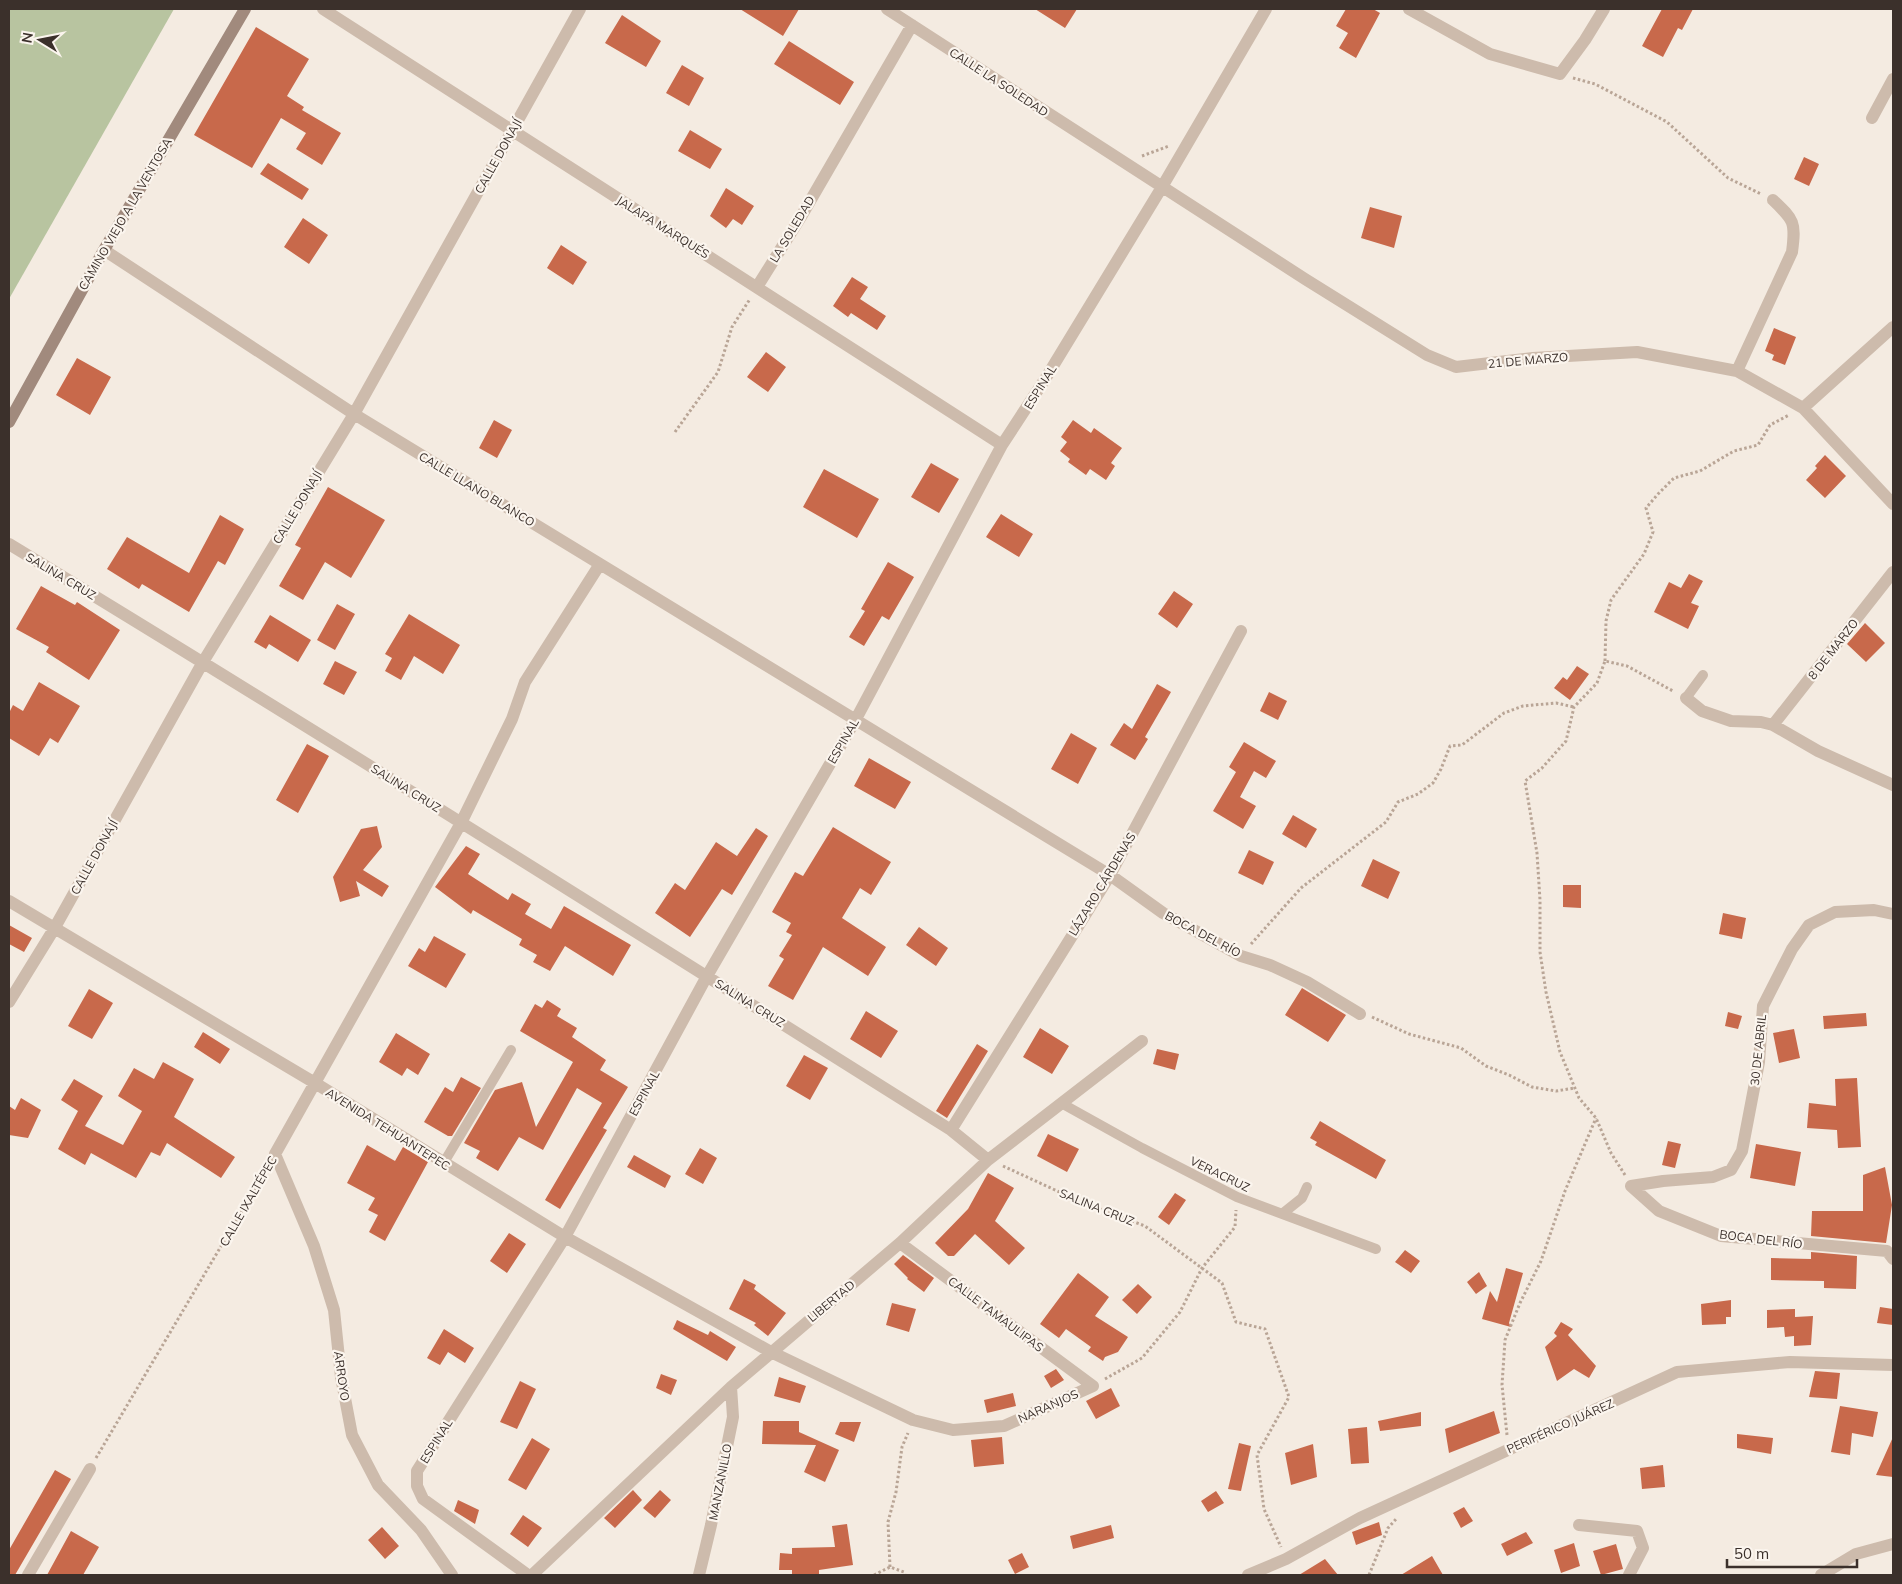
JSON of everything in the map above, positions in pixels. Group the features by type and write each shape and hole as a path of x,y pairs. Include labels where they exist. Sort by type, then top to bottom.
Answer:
{"main road":[{"name":"CAMINO VIEJO A LA VENTOSA","path":"9,422 104,250 245,9"}],"street":[{"name":"JALAPA MARQUÉS","path":"323,9 511,132 757,287 1002,445"},
{"name":"CALLE DONAJÍ","path":"9,1002 54,929 203,662 354,414 580,9"},
{"name":"CALLE LA SOLEDAD","path":"887,9 1162,187"},
{"name":"ESPINAL","path":"528,1575 422,1499 416,1486 417,1471 565,1238 707,976 856,719 1002,445 1047,376 1162,187 1266,9"},
{"path":"1409,9 1490,54 1560,74 1604,9"},
{"name":"LA SOLEDAD","path":"757,287 802,215 912,25"},
{"path":"1872,118 1893,79"},
{"name":"21 DE MARZO","path":"1162,187 1376,325 1427,355 1456,367 1533,358 1637,352 1737,371 1803,408 1893,504"},
{"path":"1737,371 1792,252 1795,232 1791,217 1772,200"},
{"name":"CALLE LLANO BLANCO","path":"104,250 354,414 856,719"},
{"path":"1803,408 1893,327"},
{"name":"SALINA CRUZ","path":"9,544 203,662 707,976 951,1130 988,1160"},
{"name":"CALLE IXALTÉPEC","path":"275,1154 461,823 512,719 525,682 600,564"},
{"name":"8 DE MARZO","path":"1774,725 1893,572"},
{"name":"LÁZARO CÁRDENAS","path":"951,1130 1110,876 1241,632"},
{"path":"1686,698 1702,711 1731,722 1761,722 1774,725 1818,751 1893,785"},
{"name":"BOCA DEL RÍO","path":"856,719 1110,876 1163,913 1241,956 1270,965 1307,982 1360,1014"},
{"name":"AVENIDA TEHUANTEPEC","path":"9,902 315,1083 565,1238 771,1352"},
{"name":"30 DE ABRIL","path":"1631,1186 1713,1177 1731,1170 1742,1151 1744,1142 1759,1062 1763,1006 1792,949 1810,925 1835,912 1874,910 1893,914"},
{"name":"LIBERTAD","path":"532,1575 731,1387 900,1242 988,1160 1142,1041"},
{"name":"ARROYO","path":"275,1154 314,1246 334,1310 341,1377 352,1435 378,1485 420,1530 452,1575"},
{"name":"BOCA DEL RÍO","path":"1631,1186 1660,1211 1721,1236 1887,1252 1893,1259"},
{"name":"CALLE TAMAULIPAS","path":"900,1242 1093,1386"},
{"name":"NARANJOS","path":"771,1352 913,1420 953,1430 1004,1426 1093,1386"},
{"name":"PERIFÉRICO JUÁREZ","path":"1248,1575 1286,1559 1360,1518 1677,1372 1790,1362 1893,1365"},
{"name":"MANZANILLO","path":"699,1575 733,1417 731,1387"},
{"path":"28,1575 90,1469"},
{"path":"1579,1525 1637,1531 1642,1548 1630,1575"},
{"path":"1821,1575 1856,1554 1893,1544"}],"lane":[{"path":"1686,698 1703,675"},
{"path":"443,1164 510,1050"},
{"name":"VERACRUZ","path":"1061,1102 1142,1148 1237,1197 1376,1249"},
{"path":"1282,1214 1302,1198 1307,1187"}],"path":[{"path":"1560,74 1594,84 1667,122 1728,178 1772,200"},
{"path":"1142,156 1191,138"},
{"path":"675,432 718,372 732,327 757,287"},
{"path":"1631,1186 1612,1154 1596,1118 1579,1098 1560,1052 1544,982 1540,952 1540,900 1537,853 1525,780 1542,768 1566,741 1574,707 1597,683 1605,661 1606,621 1611,600 1644,554 1653,532 1646,508 1674,478 1700,471 1734,451 1758,445 1770,425 1803,408"},
{"path":"1605,661 1627,666 1686,698"},
{"path":"1241,956 1266,925 1301,888 1386,822 1398,802 1418,794 1433,783 1450,746 1462,745 1504,713 1523,706 1556,703 1574,707"},
{"path":"1360,1014 1377,1018 1409,1034 1461,1048 1486,1066 1509,1075 1532,1088 1556,1091 1575,1088"},
{"path":"1510,1448 1502,1385 1505,1340 1520,1303 1541,1261 1565,1191 1596,1118"},
{"name":"CALLE IXALTÉPEC","path":"90,1469 275,1154"},
{"name":"SALINA CRUZ","path":"988,1160 1079,1201 1145,1226 1222,1283 1236,1322 1265,1329 1289,1397 1257,1454 1264,1509 1286,1559"},
{"name":"NARANJOS","path":"1093,1386 1142,1358 1180,1312 1202,1268 1235,1227 1237,1197"},
{"path":"890,1567 888,1522 896,1492 902,1447 913,1420"},
{"path":"1369,1575 1388,1528 1399,1515"},
{"path":"874,1575 890,1567 904,1572 905,1575"}],"green space":[{"path":"9,9 174,9 9,299"}],"building":[{"path":"740,9 799,9 783,36"},
{"path":"1035,9 1077,9 1065,28"},
{"path":"1346,9 1373,9 1380,13 1356,58 1339,48 1348,33 1336,26"},
{"path":"1662,9 1693,9 1682,30 1678,28 1663,57 1642,46"},
{"path":"622,15 661,41 646,67 605,43"},
{"path":"256,27 309,59 287,96 304,107 302,110 341,133 322,165 296,149 306,133 281,118 252,168 194,135"},
{"path":"789,41 854,82 840,105 774,64"},
{"path":"682,65 704,78 689,106 666,93"},
{"path":"690,130 722,149 710,169 678,151"},
{"path":"1804,157 1819,164 1809,186 1794,179"},
{"path":"268,163 309,189 302,200 260,174"},
{"path":"726,188 754,206 742,225 733,219 726,228 710,216"},
{"path":"1370,207 1402,216 1394,248 1361,238"},
{"path":"303,218 328,235 309,264 284,247"},
{"path":"561,245 587,262 573,285 547,268"},
{"path":"852,277 868,287 860,299 886,316 877,330 851,313 848,317 833,306"},
{"path":"1774,328 1796,337 1785,365 1772,360 1774,355 1765,351"},
{"path":"766,352 786,367 768,392 747,377"},
{"path":"77,358 111,377 90,415 56,395"},
{"path":"494,420 512,430 497,458 479,448"},
{"path":"1073,420 1091,433 1094,428 1122,448 1111,463 1115,466 1106,480 1090,469 1086,475 1068,462 1070,459 1060,451 1067,442 1061,437"},
{"path":"1825,455 1846,476 1825,498 1806,480"},
{"path":"931,463 959,479 939,513 911,497"},
{"path":"824,469 879,499 857,538 803,507"},
{"path":"328,487 385,520 351,578 325,562 303,600 279,586 301,548 295,545"},
{"path":"1001,514 1033,534 1019,557 986,537"},
{"path":"220,515 244,529 225,565 218,561 189,612 142,584 139,589 107,569 127,537 189,573"},
{"path":"888,562 914,577 889,620 882,616 864,646 849,637 865,611 861,609"},
{"path":"1689,574 1703,581 1691,603 1699,606 1688,629 1654,612 1669,582 1681,588"},
{"path":"41,586 75,605 77,602 120,630 89,680 46,652 49,647 16,629"},
{"path":"1174,591 1193,604 1177,628 1158,614"},
{"path":"337,604 355,614 335,650 317,640"},
{"path":"409,614 460,645 443,674 414,656 401,680 385,671 392,658 385,654"},
{"path":"270,615 311,640 298,662 269,644 266,649 254,642"},
{"path":"1865,623 1885,643 1866,662 1847,644"},
{"path":"335,661 357,672 344,695 323,684"},
{"path":"1577,666 1589,674 1570,700 1554,688 1563,677 1567,680"},
{"path":"39,682 80,706 58,743 50,738 39,756 9,738 9,713 13,705 23,711"},
{"path":"1157,684 1171,692 1145,737 1148,739 1135,760 1110,745 1124,723 1132,729"},
{"path":"1269,692 1287,701 1278,720 1260,711"},
{"path":"1071,733 1097,748 1078,784 1051,769"},
{"path":"1244,742 1276,761 1266,778 1254,771 1240,797 1256,806 1243,829 1213,811 1236,772 1229,767"},
{"path":"307,744 329,756 298,813 276,800"},
{"path":"869,758 911,782 895,809 854,786"},
{"path":"1293,815 1317,829 1306,848 1282,834"},
{"path":"377,826 382,847 363,870 389,886 382,897 356,881 360,896 340,902 333,877 361,829"},
{"path":"833,827 891,862 871,895 860,888 842,918 886,947 868,976 823,947 793,1000 768,986 784,959 779,956 792,935 786,932 791,923 772,912 795,872 803,876"},
{"path":"756,828 768,836 732,895 722,889 690,937 655,913 675,883 685,890 716,842 737,856"},
{"path":"466,846 480,854 468,874 508,900 512,893 531,904 525,914 551,929 564,906 631,945 613,976 565,946 550,971 533,962 537,955 519,945 522,939 473,910 471,914 435,887"},
{"path":"1249,850 1274,862 1263,885 1238,873"},
{"path":"1373,859 1400,872 1388,899 1361,886"},
{"path":"1563,885 1581,885 1581,908 1563,907"},
{"path":"1723,913 1746,918 1742,939 1719,934"},
{"path":"9,925 32,938 24,952 9,944"},
{"path":"919,927 948,948 936,966 906,945"},
{"path":"434,936 466,954 446,988 408,966 419,948 425,952"},
{"path":"1302,988 1346,1015 1328,1042 1285,1015"},
{"path":"89,989 113,1003 92,1039 68,1026"},
{"path":"547,1000 561,1009 557,1016 577,1028 572,1037 606,1060 600,1070 628,1087 603,1128 607,1130 560,1209 545,1200 602,1103 577,1088 543,1150 519,1137 498,1171 476,1158 480,1151 464,1143 495,1090 522,1082 536,1127 573,1062 520,1031 535,1004 542,1008"},
{"path":"866,1011 898,1031 881,1058 850,1039"},
{"path":"1728,1012 1742,1016 1738,1029 1725,1026"},
{"path":"1866,1013 1867,1026 1824,1029 1823,1016"},
{"path":"1040,1028 1069,1046 1052,1074 1023,1057"},
{"path":"1794,1029 1800,1058 1779,1063 1773,1033"},
{"path":"203,1032 230,1049 220,1064 194,1047"},
{"path":"396,1033 430,1054 418,1075 407,1068 402,1076 379,1062"},
{"path":"977,1044 988,1051 947,1118 936,1111"},
{"path":"1157,1049 1179,1054 1175,1070 1153,1064"},
{"path":"804,1055 828,1068 810,1100 786,1086"},
{"path":"163,1062 194,1079 174,1117 235,1157 221,1178 167,1143 160,1156 151,1152 136,1178 91,1153 85,1165 58,1149 78,1111 61,1100 74,1079 103,1096 85,1126 123,1145 142,1111 118,1096 134,1068 154,1079"},
{"path":"461,1077 481,1088 452,1136 448,1136 424,1122 445,1087 453,1092"},
{"path":"1857,1078 1861,1147 1838,1148 1837,1130 1807,1128 1809,1103 1836,1106 1835,1079"},
{"path":"21,1098 41,1110 28,1138 9,1135 9,1106 15,1110"},
{"path":"1320,1121 1386,1160 1376,1179 1315,1145 1317,1142 1310,1138"},
{"path":"1048,1134 1079,1149 1067,1172 1037,1156"},
{"path":"1668,1141 1681,1144 1675,1168 1662,1165"},
{"path":"1756,1144 1801,1152 1795,1186 1750,1178"},
{"path":"367,1145 395,1161 403,1147 428,1162 385,1241 369,1232 378,1215 368,1210 375,1198 347,1183"},
{"path":"700,1148 717,1158 703,1184 685,1174"},
{"path":"634,1155 671,1176 665,1188 627,1167"},
{"path":"1885,1167 1892,1205 1886,1243 1811,1236 1812,1211 1863,1211 1863,1175"},
{"path":"988,1173 1014,1188 995,1221 1025,1248 1009,1265 975,1234 954,1256 948,1256 935,1243 968,1209"},
{"path":"1175,1193 1186,1200 1169,1225 1158,1217"},
{"path":"509,1233 526,1244 507,1273 490,1261"},
{"path":"1405,1250 1420,1261 1411,1273 1395,1262"},
{"path":"1811,1252 1857,1256 1856,1289 1824,1288 1824,1281 1771,1280 1771,1258 1811,1259"},
{"path":"903,1255 934,1278 924,1292 907,1279 894,1264"},
{"path":"1506,1268 1523,1273 1509,1323 1511,1327 1482,1319 1490,1291 1497,1302"},
{"path":"1479,1272 1487,1286 1476,1294 1467,1282"},
{"path":"1078,1273 1109,1297 1095,1316 1128,1337 1118,1352 1105,1357 1103,1361 1088,1351 1091,1347 1066,1329 1059,1338 1040,1324"},
{"path":"744,1279 756,1285 754,1289 786,1313 768,1336 754,1325 756,1323 729,1309"},
{"path":"1138,1284 1152,1297 1137,1314 1122,1300"},
{"path":"1731,1300 1731,1317 1726,1317 1726,1324 1702,1325 1701,1304"},
{"path":"892,1303 916,1309 909,1332 886,1325"},
{"path":"1880,1307 1893,1309 1893,1325 1877,1323"},
{"path":"1795,1309 1795,1317 1813,1316 1811,1345 1794,1346 1794,1336 1785,1337 1784,1327 1767,1328 1767,1310"},
{"path":"677,1320 708,1335 710,1331 736,1347 727,1361 673,1329"},
{"path":"1561,1322 1573,1329 1568,1335 1596,1366 1589,1378 1574,1369 1557,1381 1545,1347 1557,1336 1554,1333"},
{"path":"444,1329 474,1348 465,1363 448,1352 440,1365 427,1358"},
{"path":"1056,1369 1064,1380 1051,1388 1044,1376"},
{"path":"1815,1371 1840,1373 1837,1399 1809,1397"},
{"path":"661,1374 677,1380 671,1395 656,1388"},
{"path":"779,1377 806,1386 800,1403 774,1396"},
{"path":"520,1381 536,1389 517,1429 500,1422"},
{"path":"1111,1388 1120,1406 1096,1419 1086,1401"},
{"path":"1013,1393 1016,1406 987,1413 984,1400"},
{"path":"1840,1406 1878,1412 1873,1437 1852,1433 1850,1455 1831,1452"},
{"path":"1494,1411 1500,1433 1449,1453 1445,1429"},
{"path":"1421,1412 1421,1426 1380,1431 1378,1421"},
{"path":"763,1421 799,1421 799,1432 839,1450 825,1482 804,1472 816,1445 762,1444"},
{"path":"840,1422 861,1422 854,1442 835,1434"},
{"path":"1367,1427 1369,1463 1351,1464 1348,1429"},
{"path":"1737,1434 1773,1438 1771,1454 1737,1448"},
{"path":"1002,1437 1004,1464 974,1467 971,1440"},
{"path":"1893,1437 1893,1477 1876,1475"},
{"path":"532,1438 550,1449 526,1490 508,1480"},
{"path":"1239,1443 1251,1446 1241,1491 1228,1489"},
{"path":"1313,1444 1317,1477 1291,1485 1285,1453"},
{"path":"1663,1465 1665,1487 1642,1489 1640,1468"},
{"path":"55,1470 71,1479 15,1575 9,1575 9,1550"},
{"path":"633,1490 642,1500 615,1528 604,1518"},
{"path":"660,1490 671,1500 655,1518 643,1508"},
{"path":"1216,1491 1224,1503 1208,1512 1201,1501"},
{"path":"458,1500 479,1510 475,1524 454,1511"},
{"path":"1464,1507 1473,1521 1461,1528 1453,1513"},
{"path":"523,1515 542,1528 528,1547 510,1534"},
{"path":"1379,1522 1382,1535 1356,1545 1352,1532"},
{"path":"847,1524 853,1565 819,1570 819,1575 792,1575 792,1570 779,1570 780,1553 792,1554 792,1548 835,1547 832,1526"},
{"path":"1111,1525 1114,1538 1073,1549 1070,1536"},
{"path":"382,1527 399,1546 385,1559 368,1540"},
{"path":"71,1531 99,1547 83,1575 47,1575"},
{"path":"1526,1532 1533,1543 1507,1556 1501,1544"},
{"path":"1574,1543 1580,1566 1561,1573 1554,1550"},
{"path":"1616,1544 1623,1569 1601,1575 1593,1551"},
{"path":"1022,1553 1029,1567 1015,1574 1008,1560"},
{"path":"1432,1556 1443,1575 1401,1575"},
{"path":"1325,1559 1338,1575 1299,1575"}]}
